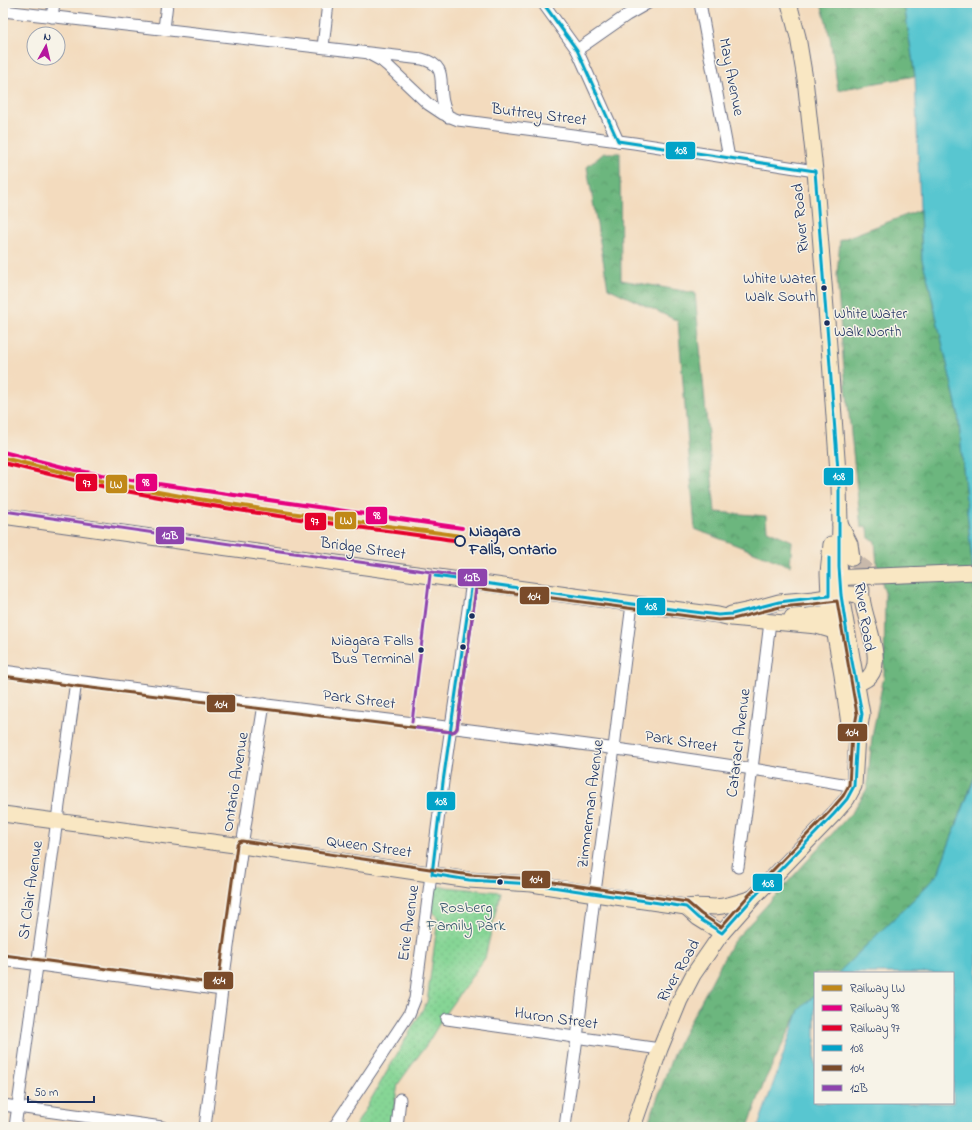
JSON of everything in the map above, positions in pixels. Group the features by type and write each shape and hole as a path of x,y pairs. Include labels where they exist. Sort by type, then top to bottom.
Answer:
{"main road":[{"name":"River Road","path":"633,1127 660,1049 680,1000 693,975 722,933 753,898 834,814 847,799 854,786 857,734 862,714 857,683 838,611 834,578 844,560 850,544 840,523 839,480 815,171 805,79 798,37 789,3"},
{"name":"River Road","path":"839,504 834,526 844,560"},
{"name":"Bridge Street","path":"3,516 257,553 718,615 731,618 817,626 834,630"},
{"path":"834,578 870,575 977,572"},
{"path":"842,675 850,683 857,683 870,677 873,669 876,658 861,592 870,575"},
{"name":"Bridge Street","path":"718,615 732,614 779,602 854,594 862,600"},
{"name":"River Road","path":"838,611 834,630 842,675 848,724 857,734"},
{"path":"770,622 782,617 808,616 838,611"},
{"name":"Queen Street","path":"3,814 242,846 469,880 532,884 686,906 715,907 734,904 753,898"},
{"path":"686,906 698,918 722,933"}],"street":[{"path":"52,17 54,3"},
{"path":"164,29 167,3"},
{"path":"323,47 328,3"},
{"path":"543,3 577,50 618,141"},
{"path":"577,50 627,15 648,3"},
{"name":"May Avenue","path":"700,3 729,158"},
{"name":"Buttrey Street","path":"3,11 422,59 430,61 440,70 442,102 448,117"},
{"name":"Buttrey Street","path":"363,52 382,61 428,104 448,117 458,120 618,141 815,171"},
{"name":"Erie Avenue","path":"334,1127 408,1014 415,999 443,782 472,582"},
{"name":"Zimmerman Avenue","path":"565,1127 632,604"},
{"name":"Cataract Avenue","path":"738,868 770,622"},
{"name":"Park Street","path":"3,671 614,748 854,786"},
{"name":"St Clair Avenue","path":"15,1127 76,681"},
{"name":"Ontario Avenue","path":"206,1127 222,990 264,704"},
{"path":"3,960 222,990"},
{"name":"Huron Street","path":"447,1019 660,1049"},
{"path":"397,1127 400,1100"},
{"path":"3,1105 162,1127"}],"green space":[{"path":"821,3 904,3 915,76 838,90 830,37"},
{"path":"604,153 620,153 621,280 695,293 715,512 766,516 767,530 792,541 790,566 695,529 678,321 608,288 587,167"},
{"path":"920,210 922,260 928,280 958,412 977,617 977,762 975,776 939,873 839,972 814,972 814,996 799,1011 765,1080 748,1127 647,1127 674,1052 732,943 853,811 867,789 872,737 884,676 885,593 877,565 875,541 869,538 868,528 861,527 843,358 837,276 840,240"},
{"name":"Rosberg Family Park","path":"435,886 500,892 485,958 398,1084 391,1127 355,1127 427,1002 438,918 431,909 432,896"}],"water":[{"path":"904,3 977,3 977,617 958,412 928,280 922,260 915,76"},
{"path":"977,762 977,1127 758,1127 799,1010 814,996 814,1104 954,1104 954,972 839,972 939,873 975,777"}],"tunnel":[{"path":"855,561 868,571"}],"rail line":[{"name":"98","path":"3,452 75,470 124,479 462,528"},
{"name":"LW","path":"3,458 116,484 202,500 461,536"},
{"name":"97","path":"3,463 115,489 158,497 460,541"}],"transit line":[{"name":"108","path":"472,582 443,782 432,874 469,880 532,884 686,907 698,918 722,933 753,898 847,799 854,786 857,734 862,714 841,595 839,567 839,483 815,171 618,141 577,50 543,3"},
{"name":"12B","path":"4,511 475,578 477,583 457,729 452,732 416,728"},
{"name":"108","path":"435,576 718,615 732,614 779,602 829,596 829,558"},
{"name":"12B","path":"412,722 430,575"},
{"name":"104","path":"3,676 452,732 457,728 476,588 718,620 733,619 780,607 837,601 857,714 852,733 849,785 843,796 749,895 721,927 701,914 687,902 533,879 470,875 242,841 237,845 218,984 4,955"}],"place":[{"name":"White Water Walk South","path":"824,288"},
{"name":"White Water Walk North","path":"827,323"},
{"name":"Niagara Falls, Ontario","path":"460,541"},
{"name":"Niagara Falls Bus Terminal","path":"421,650"}]}
